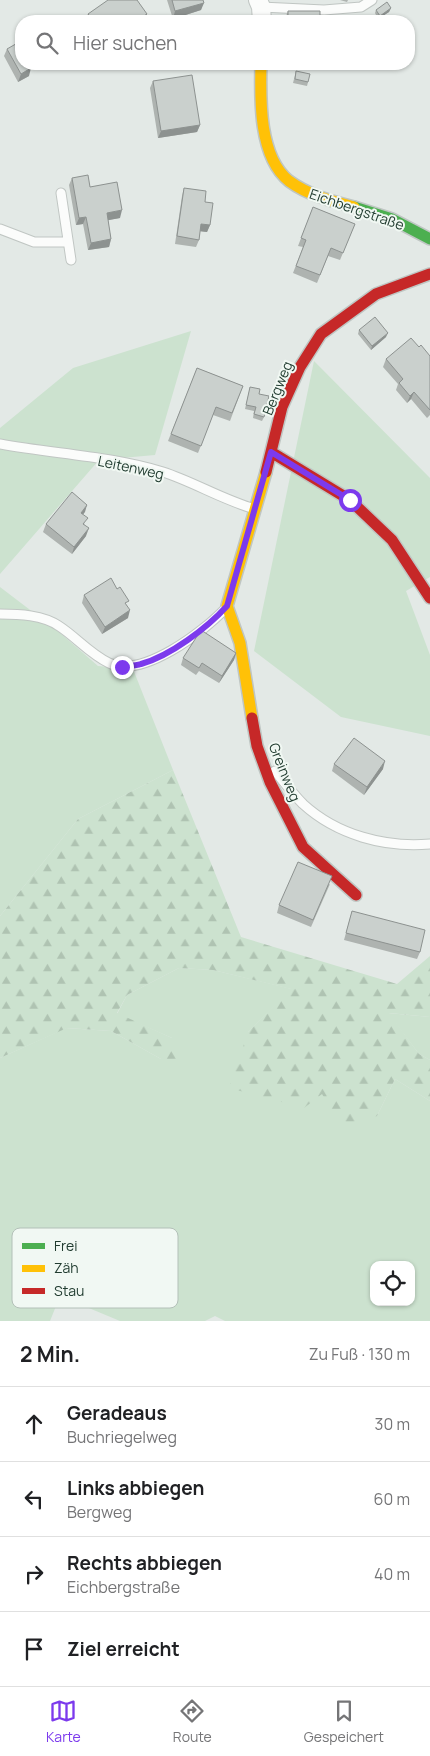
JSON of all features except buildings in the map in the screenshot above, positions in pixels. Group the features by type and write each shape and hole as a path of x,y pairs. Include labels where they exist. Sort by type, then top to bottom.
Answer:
{"street":[{"name":"Eichbergstraße","path":"261,70 260,86 265,132 270,155 278,170 293,184 306,192 405,224 430,240"},
{"name":"Bergweg","path":"227,606 256,509 282,407 300,367 321,334 376,294 430,274"},
{"path":"271,452 350,500 392,540 430,598"},
{"name":"Greinweg","path":"227,606 240,642 259,752 270,782 303,847 356,895"}],"lane":[{"path":"260,9 324,10 360,8 372,0"},
{"path":"61,193 72,260"},
{"path":"0,229 34,242 68,242"},
{"name":"Leitenweg","path":"0,444 119,462 164,472 237,504 256,509"},
{"path":"0,614 18,614 40,618 59,626 108,663 122,667 142,664 186,641 214,621 227,606"},
{"path":"259,752 302,803 344,831 396,844 418,846 430,844"}],"green space":[{"path":"191,331 155,455 99,460 0,574 0,428 73,368"},
{"path":"314,361 430,478 430,577 406,591 430,655 430,736 341,717 254,651"},
{"path":"0,587 59,632 98,666 133,669 173,770 78,819 0,916"},
{"path":"173,770 241,937 397,984 430,956 430,1017 389,1013 419,1054 430,1060 430,1101 395,1079 377,1116 343,1130 322,1094 304,1108 229,1088 248,1032 291,989 213,970 179,968 127,995 117,1013 172,1038 184,1064 161,1059 111,1031 67,1028 0,1058 0,916 78,819"},
{"path":"179,968 213,970 292,989 248,1032 322,1094 377,1116 395,1079 430,1101 430,1321 225,1321 215,1316 205,1321 120,1321 89,1308 178,1308 178,1228 12,1228 12,1308 55,1308 50,1321 0,1321 0,1058 66,1028 111,1031 161,1059 172,1038 117,1014 127,995"},
{"path":"388,1013 430,1017 430,1060 419,1054"}],"traffic: fast":[{"path":"354,207 392,219 430,239"}],"traffic: slow":[{"path":"261,70 263,127 272,158 279,171 289,181 312,194 354,207"},
{"path":"252,718 240,643 227,606 266,472"}],"traffic: jam":[{"path":"266,472 282,407 300,367 321,334 376,294 430,274"},
{"path":"271,452 350,500 392,540 430,598"},
{"path":"252,718 257,746 270,782 303,847 356,895"}],"route":[{"path":"122,667 142,664 186,641 214,621 227,606 266,475 271,452 350,500"}]}
